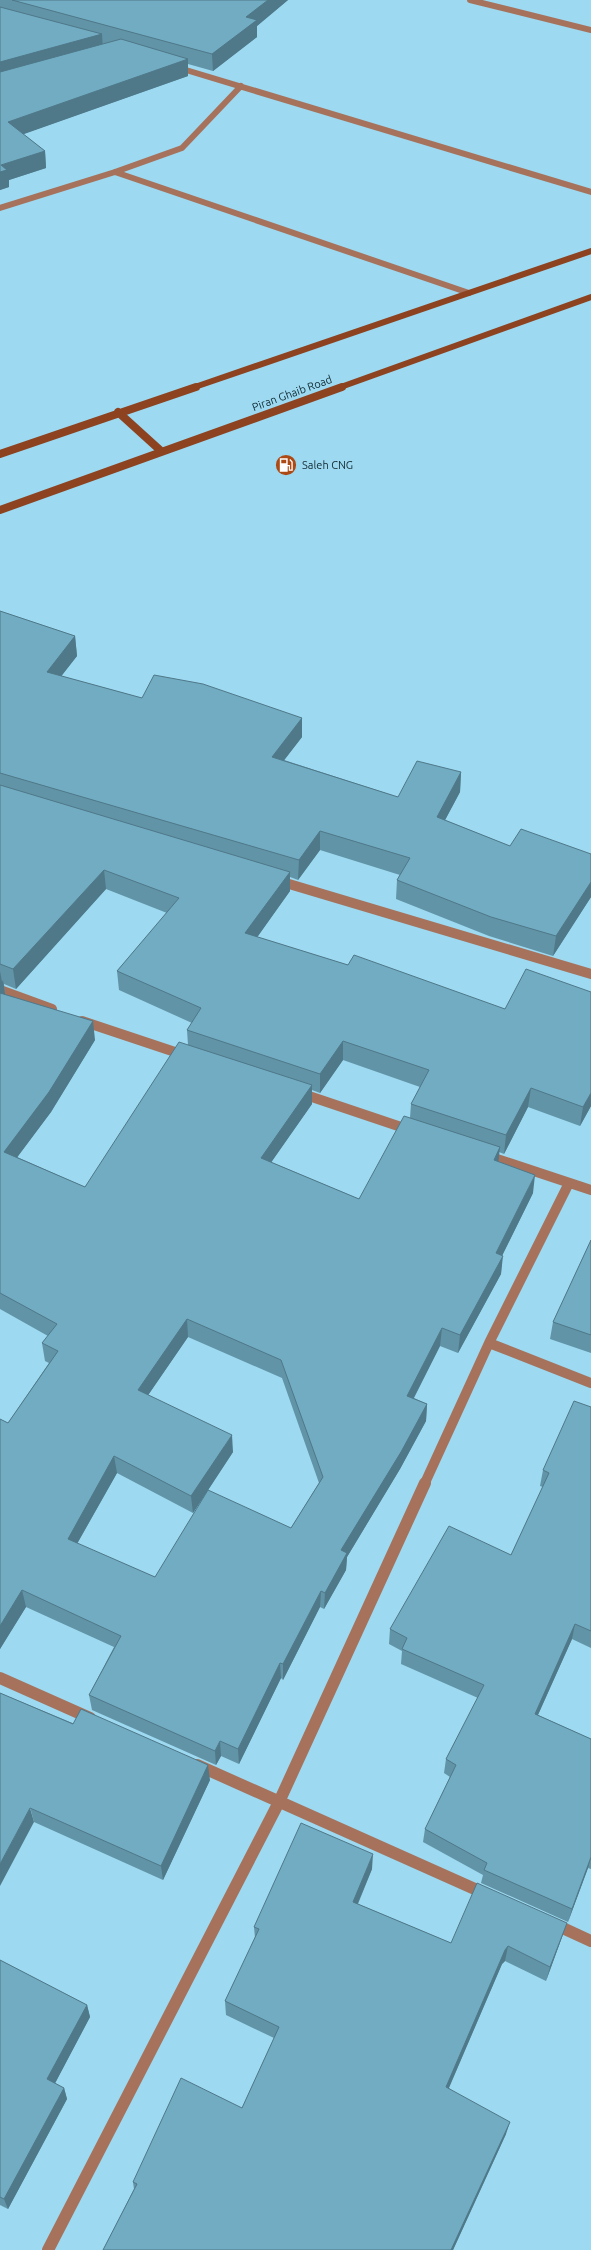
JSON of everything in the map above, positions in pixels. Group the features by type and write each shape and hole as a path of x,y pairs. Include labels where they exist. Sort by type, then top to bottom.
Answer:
{"main road":[{"path":"0,454 591,251"},
{"name":"Piran Ghaib Road","path":"0,510 591,297"},
{"path":"118,412 161,451"}],"street":[{"path":"470,0 591,30"},
{"path":"167,64 591,192"},
{"path":"0,208 115,172 182,148 242,86"},
{"path":"115,172 470,293"},
{"path":"267,877 591,974"},
{"path":"0,990 68,1016 194,1058"},
{"path":"288,1089 419,1133"},
{"path":"476,1152 591,1190"},
{"path":"48,2250 279,1802 489,1343 569,1183"},
{"path":"489,1343 591,1383"},
{"path":"0,1678 99,1722"},
{"path":"189,1762 502,1901"},
{"path":"546,1921 591,1941"}],"building":[{"path":"12,0 268,0 246,17 257,20 212,54"},
{"path":"0,7 102,34 0,62"},
{"path":"121,39 188,59 8,122 45,151 1,165 7,170 0,172 0,72"},
{"path":"0,611 75,636 47,672 142,698 154,675 203,684 302,718 272,757 398,797 417,761 461,772 437,817 510,846 521,829 591,854 591,882 556,936 491,917 397,880 410,858 320,831 299,860 0,773"},
{"path":"0,785 290,872 245,933 348,965 354,955 505,1009 526,969 591,992 591,1093 583,1107 531,1088 506,1135 411,1104 429,1070 343,1041 320,1074 187,1030 201,1008 117,971 179,898 104,870 13,969 0,964"},
{"path":"0,993 93,1021 49,1092 4,1152 85,1187 179,1042 312,1085 261,1158 359,1199 404,1116 500,1147 494,1160 535,1175 496,1253 503,1256 460,1335 442,1328 407,1396 427,1404 401,1452 341,1550 347,1553 325,1593 321,1591 283,1664 280,1663 238,1749 220,1741 215,1751 89,1695 121,1636 22,1590 0,1626 0,1419 8,1423 58,1351 42,1343 57,1324 0,1293","holes":["187,1319 281,1360 323,1477 291,1528 208,1490 155,1577 68,1539 114,1456 191,1496 232,1435 138,1390"]},
{"path":"591,1240 591,1335 553,1322"},
{"path":"574,1401 591,1407 591,1631 575,1624 535,1714 591,1739 591,1857 572,1909 484,1870 487,1863 425,1829 456,1765 446,1759 484,1685 402,1649 407,1638 390,1629 449,1526 511,1555 549,1473 543,1470"},
{"path":"0,1693 73,1724 81,1709 208,1765 161,1866 30,1808 0,1864"},
{"path":"301,1823 373,1854 353,1902 451,1943 477,1883 567,1923 550,1967 508,1946 505,1950 446,2087 510,2122 451,2250 103,2250 137,2184 133,2182 181,2078 242,2108 279,2027 225,2001 259,1929 254,1927"},
{"path":"0,1960 87,2005 47,2079 64,2088 4,2199 0,2197"}],"place":[{"name":"Saleh CNG","path":"286,465"}]}
